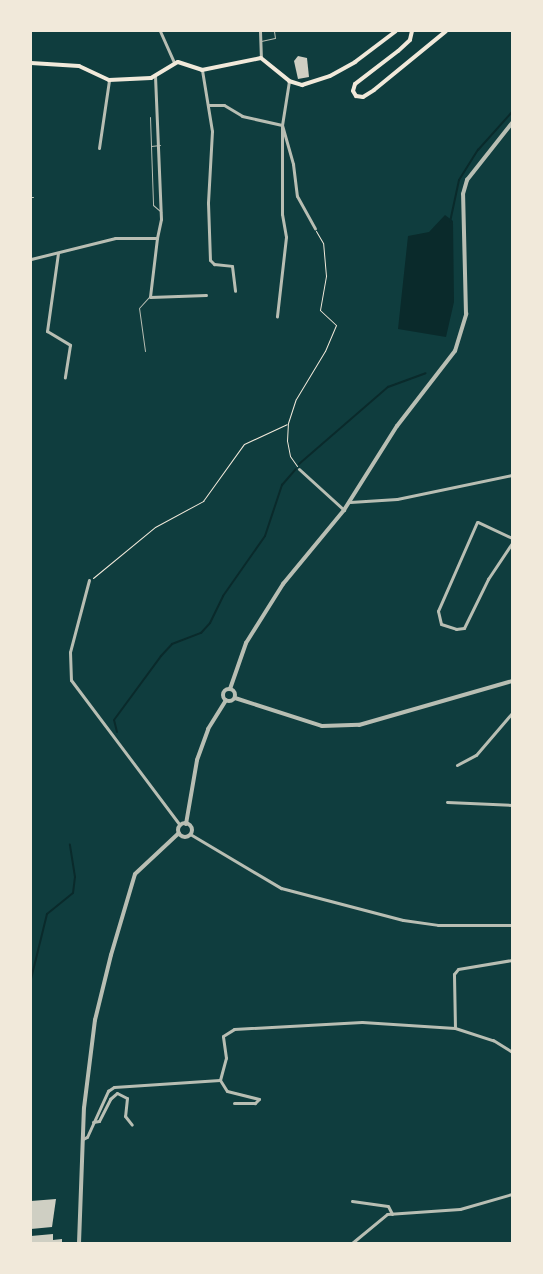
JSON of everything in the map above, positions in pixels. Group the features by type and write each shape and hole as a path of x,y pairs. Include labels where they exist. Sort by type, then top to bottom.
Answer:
{"main road":[{"path":"31,63 79,66 109,80 155,76 174,62 202,70 261,58 289,81 302,85 330,76 375,49 396,31"},
{"path":"412,31 410,40 355,84 353,91 356,96 363,97 374,90 446,31"}],"street":[{"path":"160,31 174,62"},
{"path":"260,31 261,58"},
{"path":"202,70 212,131 208,203 210,260 214,264 232,266 236,292"},
{"path":"155,76 160,145 161,212 150,297 206,296"},
{"path":"99,148 109,80"},
{"path":"277,316 286,237 282,214 282,125 289,81"},
{"path":"208,105 224,105 242,116 282,125"},
{"path":"226,700 223,694 230,689 246,643 283,584 350,502 397,426 455,351 466,314 463,194 467,180 512,123"},
{"path":"282,125 293,164 296,196 315,228"},
{"path":"31,259 115,238 157,238"},
{"path":"58,253 47,331 70,345 65,378"},
{"path":"299,469 344,510"},
{"path":"350,502 397,499 512,475"},
{"path":"512,538 477,522 438,610 441,624 456,629 464,628 488,579 512,543"},
{"path":"79,1243 83,1138 95,1020 130,888 139,868 179,833 180,825 72,680 70,652 89,580"},
{"path":"186,824 197,760 208,729 226,700 235,698 322,726 359,725 512,681"},
{"path":"230,689 235,692 235,698"},
{"path":"457,765 476,755 512,713"},
{"path":"447,802 512,805"},
{"path":"180,825 186,824 191,828 190,834"},
{"path":"179,833 184,837 190,834"},
{"path":"190,834 281,888 403,920 438,925 512,925"},
{"path":"455,1028 454,974 458,969 512,960"},
{"path":"220,1080 226,1058 223,1036 234,1029 362,1022 455,1028 492,1040 512,1052"},
{"path":"83,1138 87,1137 108,1090 114,1086 220,1080"},
{"path":"220,1080 228,1091 259,1099 255,1103 234,1103"},
{"path":"93,1122 99,1121 110,1099 117,1093 127,1098 125,1116 132,1125"},
{"path":"352,1243 387,1214 460,1209 512,1194"},
{"path":"352,1201 388,1206 392,1214"}],"lane":[{"path":"261,41 275,38 274,31"},
{"path":"150,117 153,205 161,212"},
{"path":"151,146 160,145"},
{"path":"145,350 140,308 150,297"}],"path":[{"path":"299,469 290,456 288,423 296,399 325,351 335,330 335,321 323,315 320,310 326,276 322,243 315,228"},
{"path":"89,580 155,527 202,501 244,444 288,423"}],"water":[{"path":"445,215 453,221 454,302 446,337 398,329 408,236 429,232"}],"building":[{"path":"298,56 307,58 309,77 298,79 294,61"},
{"path":"56,1199 52,1227 31,1229 31,1201"},
{"path":"53,1234 53,1240 62,1239 62,1243 31,1243 31,1236"}],"waterway":[{"path":"450,222 459,180 478,150 512,112"},
{"path":"299,464 388,387 426,373"},
{"path":"117,732 114,720 161,656 172,644 201,633 210,623 223,596 265,536 282,485 296,469"},
{"path":"31,979 47,914 73,893 75,877 70,844"}]}
